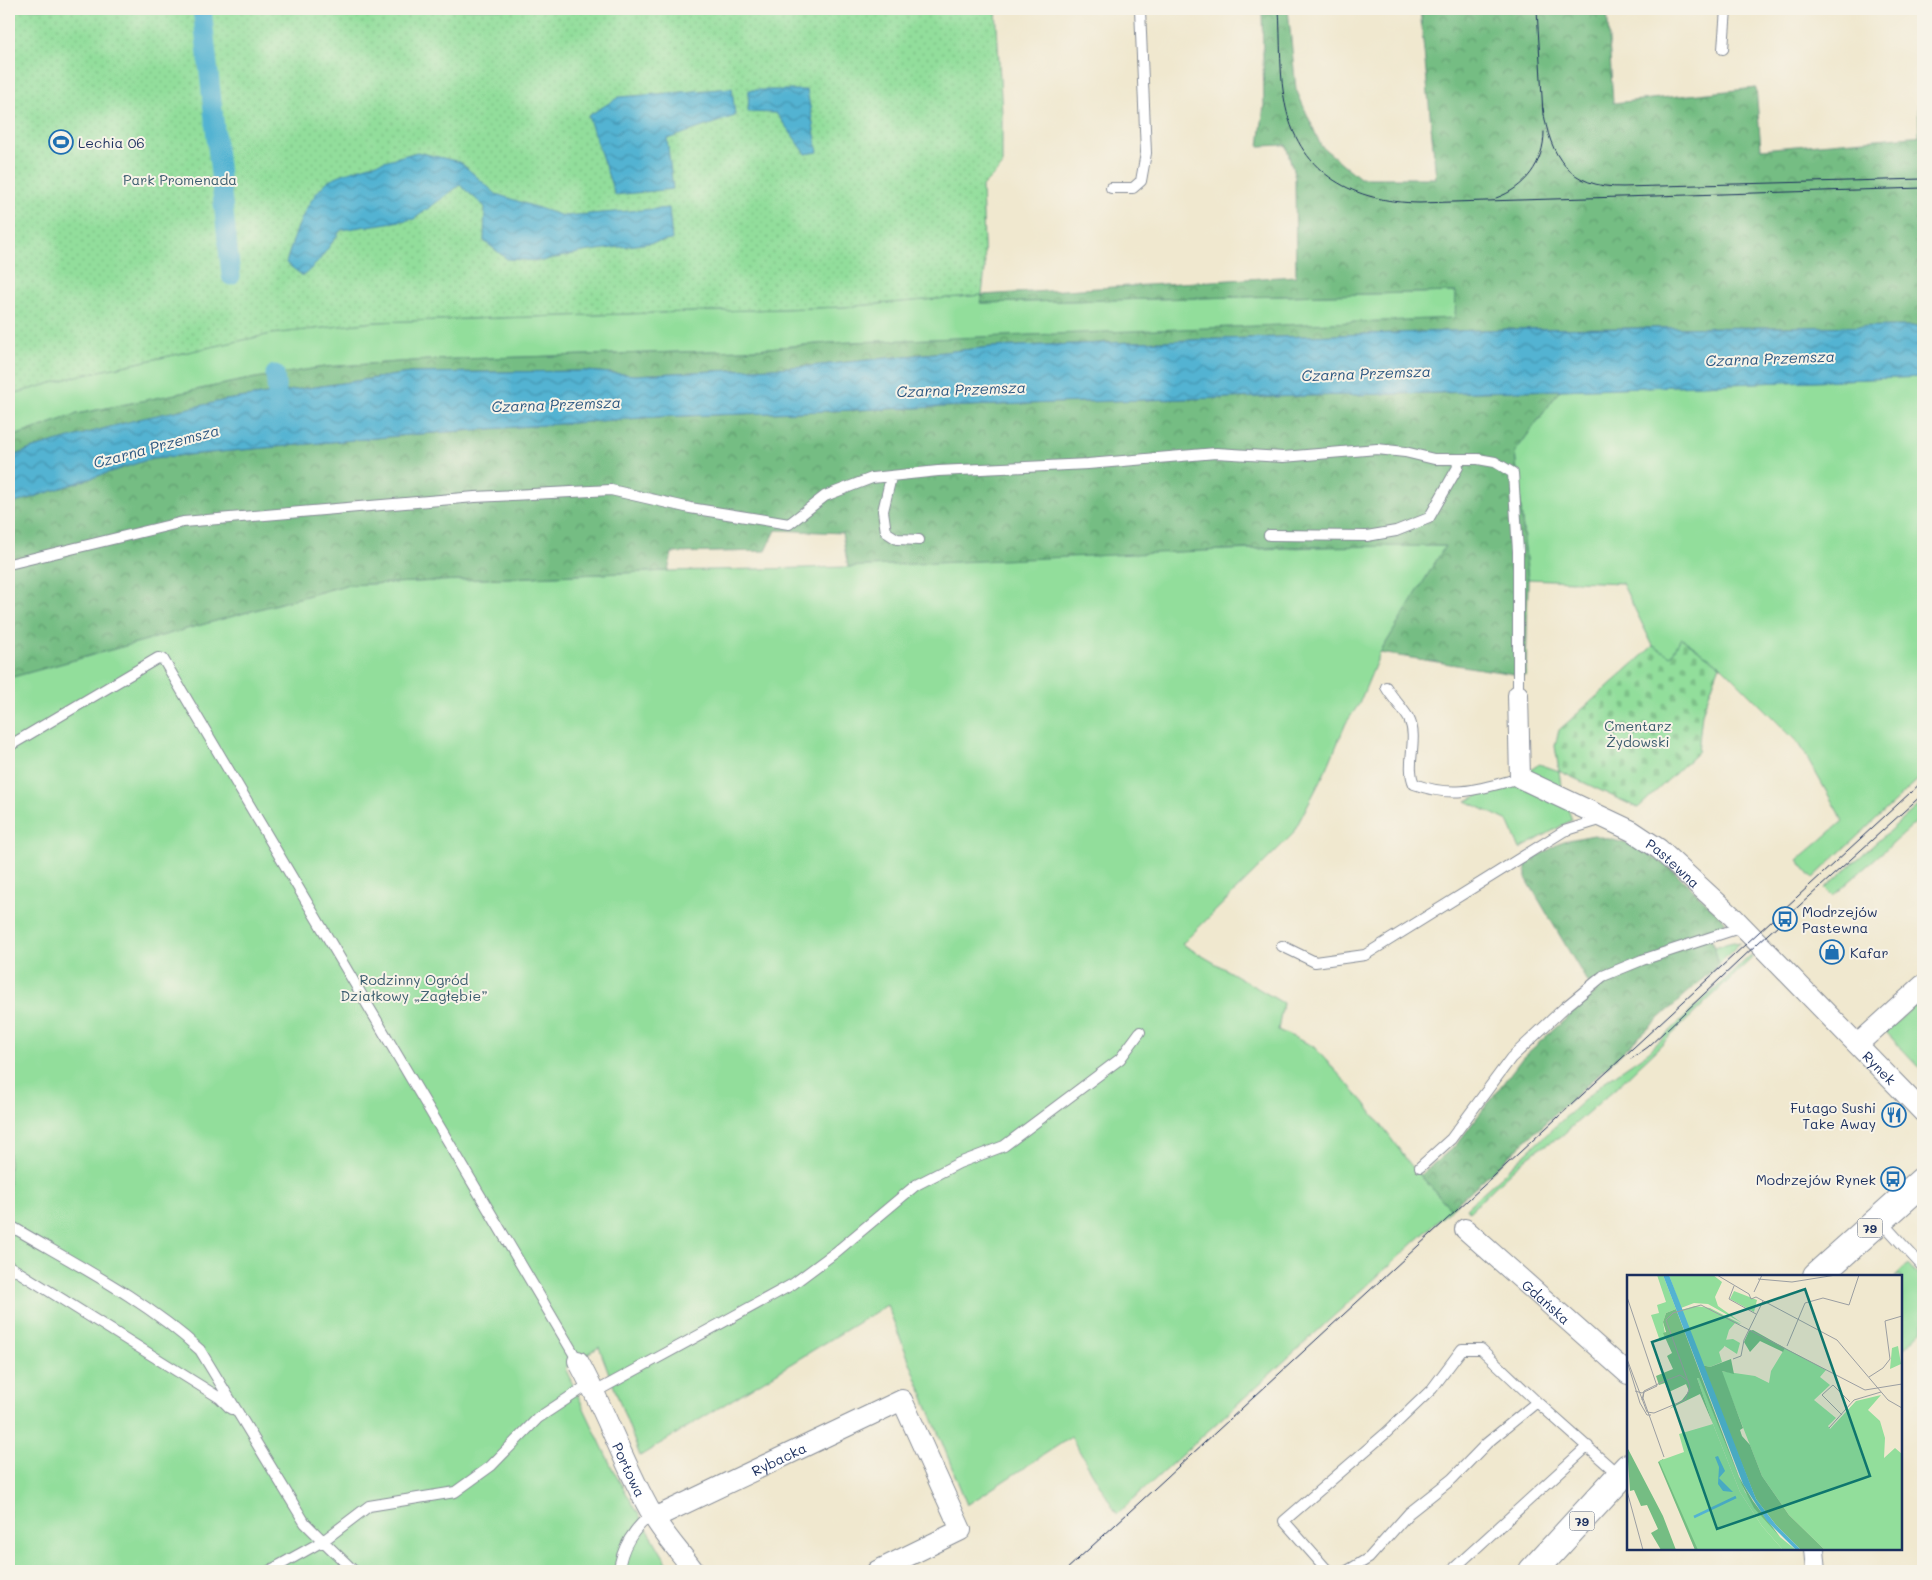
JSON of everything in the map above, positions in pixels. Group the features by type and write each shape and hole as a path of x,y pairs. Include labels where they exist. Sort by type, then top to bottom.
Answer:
{"main road":[{"name":"79","path":"1818,1275 1923,1180"},
{"name":"79","path":"1533,1571 1624,1473"}],"street":[{"path":"1518,695 1520,778"},
{"name":"Pastewna","path":"1520,778 1632,831 1659,849 1742,927 1858,1044"},
{"path":"1858,1044 1923,985"},
{"name":"Rynek","path":"1858,1044 1923,1112"},
{"name":"Gdańska","path":"1465,1229 1627,1373"},
{"name":"Portowa","path":"578,1360 653,1516 694,1571"},
{"name":"Rybacka","path":"653,1516 902,1400 962,1530 877,1571"},
{"path":"1814,1550 1816,1571"}],"lane":[{"path":"1111,188 1133,188 1141,181 1146,152 1140,9"},
{"path":"1723,49 1726,9"},
{"path":"9,564 183,522 475,497 611,490 690,508 789,524 825,496 872,478 938,471 1088,464 1216,453 1283,457 1377,449 1404,452 1434,459 1478,459 1495,462 1513,473 1518,551 1518,695"},
{"path":"1269,535 1367,536 1396,531 1429,518 1458,467 1458,460"},
{"path":"892,477 883,511 886,532 897,539 919,540"},
{"path":"9,746 158,658 163,659 578,1360"},
{"path":"1386,687 1409,719 1414,747 1410,776 1414,784 1435,792 1473,791 1520,778"},
{"path":"1282,946 1315,962 1365,954 1564,831 1605,818"},
{"path":"1420,1167 1451,1139 1511,1058 1564,1008 1603,976 1642,960 1742,927"},
{"path":"269,1571 323,1541 369,1506 455,1492 491,1466 538,1418 793,1284 836,1252 916,1185 959,1163 1004,1146 1120,1059 1140,1032"},
{"path":"1879,1220 1923,1267"},
{"path":"9,1225 108,1284 180,1332 200,1350 305,1523 354,1571"},
{"path":"9,1266 220,1398 236,1412"},
{"path":"1328,1571 1284,1521 1419,1402 1432,1389 1462,1349 1481,1349 1537,1402 1588,1446 1624,1473"},
{"path":"1347,1571 1369,1558 1409,1513 1452,1479 1487,1443 1537,1402"},
{"path":"1451,1571 1588,1446"},
{"path":"619,1571 630,1537 641,1523 653,1516"}],"green space":[{"name":"Park Promenada","path":"9,9 996,9 1002,114 1002,167 982,187 985,269 982,295 843,307 374,322 271,334 81,375 9,395"},
{"path":"1262,9 1288,9 1296,89 1321,146 1360,178 1436,178 1420,9 1607,9 1613,103 1756,88 1761,149 1923,135 1923,326 1510,329 991,347 811,366 635,375 586,371 410,373 226,400 33,448 9,458 9,438 77,414 250,379 324,367 429,360 743,350 830,343 1455,318 1456,292 980,303 982,295 1296,276 1295,177 1286,145 1259,146 1264,105"},
{"path":"1917,70 1923,70 1923,135 1919,135"},
{"path":"1457,292 1455,319 830,343 743,350 429,360 324,367 250,379 77,414 9,438 9,395 81,375 271,334 374,322 843,307 982,295 981,303"},
{"path":"1923,377 1923,775 1813,878 1798,860 1843,821 1800,745 1720,665 1681,638 1671,657 1653,646 1622,583 1528,579 1515,452 1560,390"},
{"path":"1560,390 1515,452 1528,579 1526,676 1380,653 1445,546 1289,547 848,567 842,533 776,530 766,551 672,553 668,571 346,585 9,678 9,505 153,458 420,434 655,417 1139,400"},
{"name":"Rodzinny Ogród Działkowy „Zagłębie”","path":"1380,545 1446,546 1380,653 1359,704 1346,723 1328,766 1292,835 1182,944 1283,1003 1278,1030 1313,1046 1364,1102 1410,1164 1451,1209 1117,1514 1071,1437 967,1505 887,1305 640,1456 599,1347 565,1368 614,1472 672,1571 9,1571 9,678 346,585 668,571 848,567 1107,554"},
{"name":"Cmentarz Żydowski","path":"1681,638 1720,665 1702,713 1698,752 1638,808 1559,771 1555,746 1559,730 1653,646 1671,656"},
{"path":"1539,764 1559,771 1562,793 1572,820 1520,849 1508,821 1466,801 1520,778"},
{"path":"1923,801 1923,816 1833,896 1825,888"},
{"path":"1594,835 1636,846 1672,869 1726,922 1710,935 1719,964 1451,1209 1420,1175 1456,1145 1523,1057 1596,992 1586,980 1526,878 1526,864 1563,841"},
{"path":"1733,942 1740,943 1719,964 1714,947"},
{"path":"1751,955 1752,958 1618,1086 1559,1138 1523,1161 1469,1212 1466,1208 1604,1082 1648,1052"},
{"path":"1923,998 1923,1071 1886,1032"},
{"path":"1908,1264 1923,1281 1923,1330 1902,1350 1902,1275 1896,1275"}],"water":[{"path":"732,88 735,116 667,139 673,189 615,195 588,116 619,97"},
{"path":"749,90 807,90 818,152 806,154 776,113 748,112"},
{"path":"417,152 460,162 496,194 563,216 669,208 672,240 583,252 542,261 507,259 484,241 485,207 460,185 414,219 341,230 318,262 303,276 286,263 301,219 320,189 328,181 357,169"},
{"name":"Czarna Przemsza","path":"1923,326 1923,377 1560,390 1139,400 655,417 420,434 153,458 9,505 9,458 33,448 139,419 226,400 410,373 586,371 635,375 811,366 991,347 1510,329"}],"waterway":[{"path":"202,9 231,276"},
{"path":"275,374 279,414"}],"tram line":[{"path":"1279,9 1282,84 1286,108 1293,131 1304,151 1318,167 1334,180 1353,190 1373,197 1419,203 1923,188"},
{"path":"1537,9 1543,114"},
{"path":"1543,108 1551,141 1557,155 1565,166 1589,182 1604,186 1923,179"},
{"path":"1496,198 1516,188 1531,173 1541,154 1544,132"},
{"path":"1065,1571 1923,781"},
{"path":"1631,1059 1648,1047 1758,943 1923,794"}],"place":[{"name":"Lechia 06","path":"61,142"},
{"name":"Modrzejów Pastewna","path":"1785,919"},
{"name":"Kafar","path":"1832,952"},
{"name":"Futago Sushi Take Away","path":"1894,1115"},
{"name":"Modrzejów Rynek","path":"1893,1179"}]}
